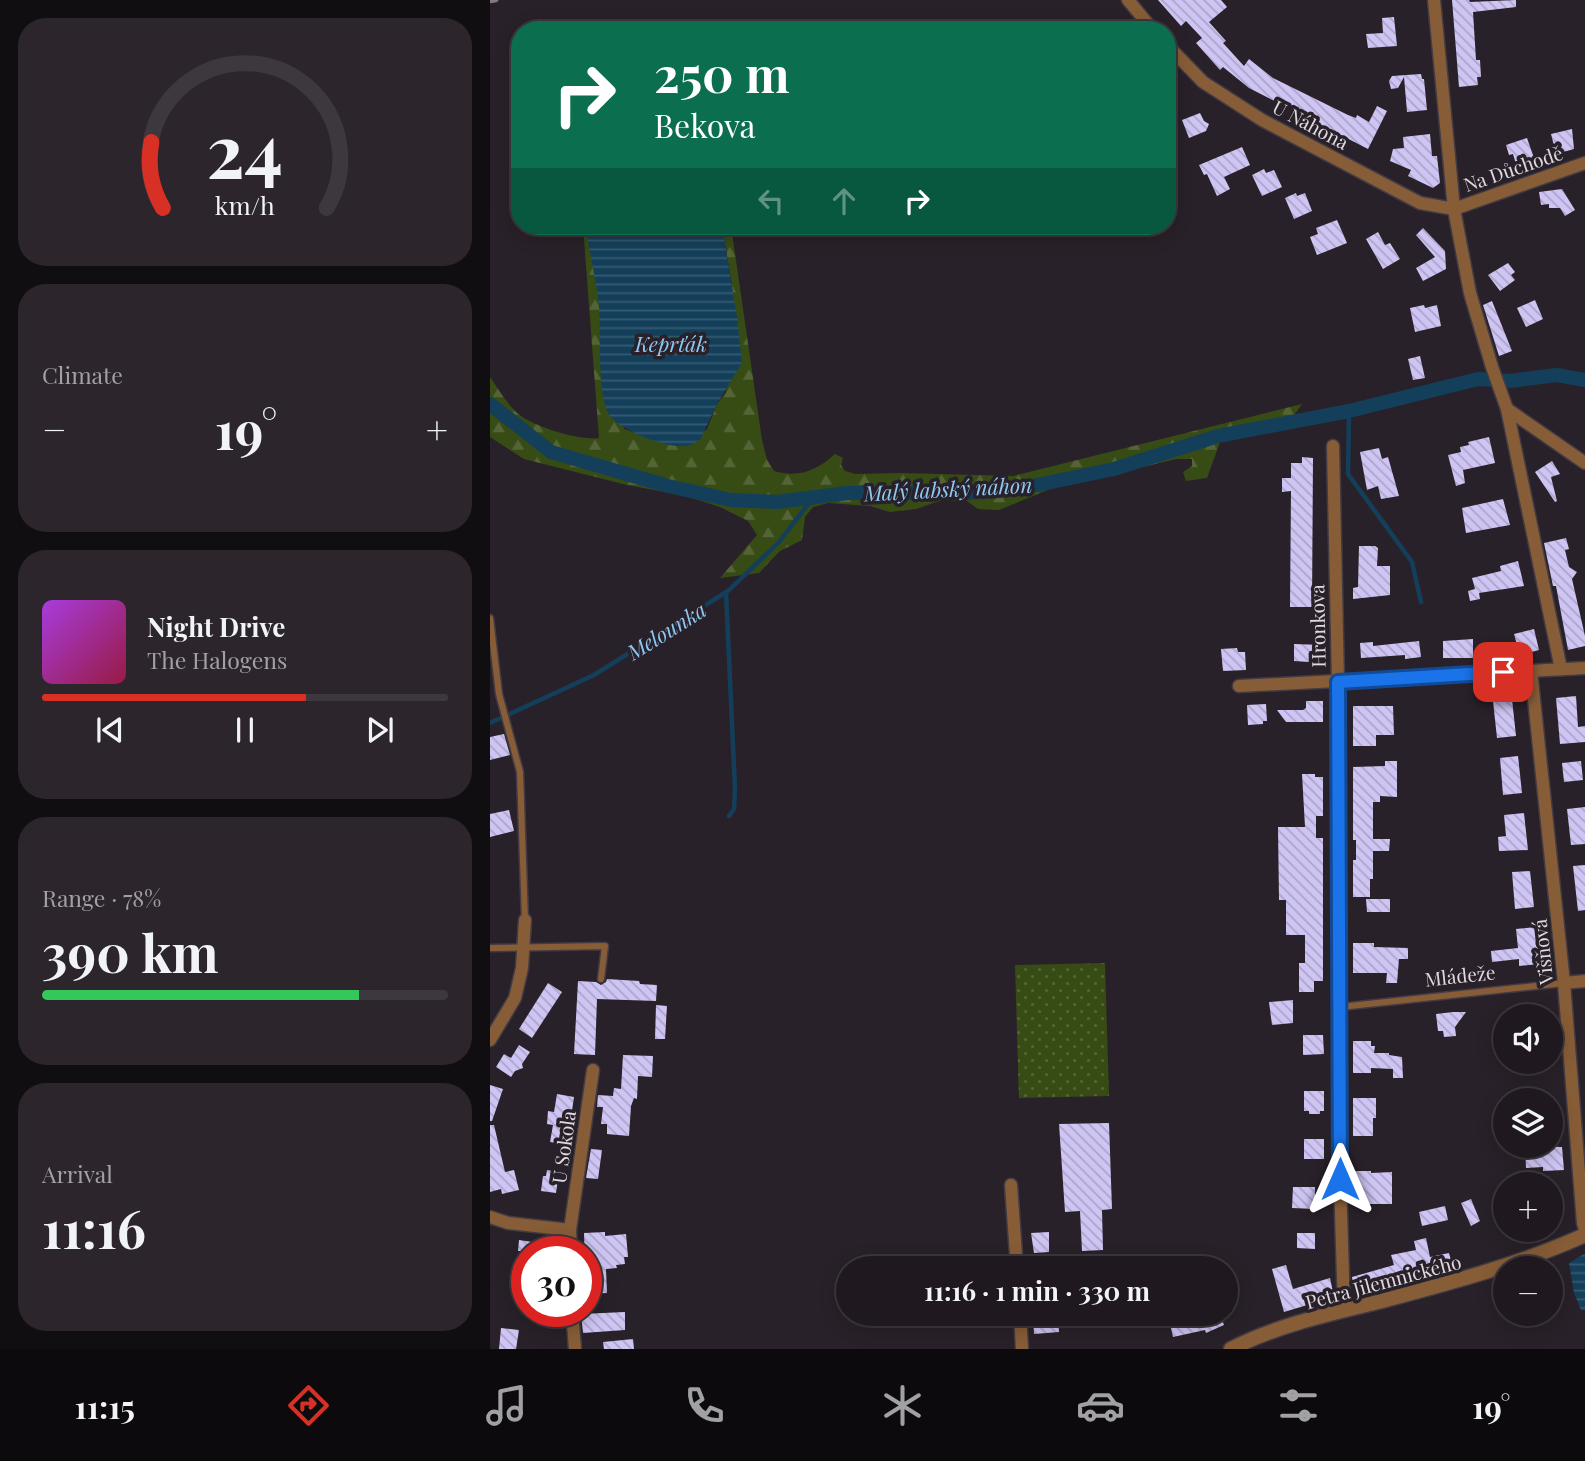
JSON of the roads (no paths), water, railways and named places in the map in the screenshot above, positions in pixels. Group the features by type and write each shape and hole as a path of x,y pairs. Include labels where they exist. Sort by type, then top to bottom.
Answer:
{"street":[{"path":"1128,0 1146,21"},
{"path":"1434,0 1454,209 1470,293 1507,409 1561,668"},
{"name":"U Náhona","path":"1176,54 1203,82 1262,120 1419,203 1454,209"},
{"name":"Na Důchodě","path":"1454,209 1585,163"},
{"path":"1507,409 1585,463"},
{"name":"Hronkova","path":"1333,446 1338,682 1343,1310"},
{"path":"1239,686 1585,668"},
{"name":"Višňová","path":"1531,671 1564,983 1585,1232"},
{"path":"490,1041 515,998 524,948 525,920"},
{"name":"Mládeže","path":"1564,983 1585,981"},
{"name":"U Sokola","path":"570,1236 593,1070"},
{"path":"1011,1185 1016,1256"},
{"path":"490,1217 509,1223 570,1230"},
{"name":"Petra Jilemnického","path":"1231,1349 1249,1339 1343,1310 1478,1276 1552,1250 1585,1232"},
{"path":"1021,1326 1022,1349"},
{"path":"573,1327 575,1349"}],"lane":[{"path":"490,618 502,706 520,772 525,920"},
{"path":"490,948 605,946 601,979"},
{"name":"Mládeže","path":"1340,1007 1564,983"}],"water":[{"name":"Keprťák","path":"587,235 723,235 742,363 717,404 700,440 687,446 655,441 631,431 608,413 602,391 599,306"},
{"path":"1584,1254 1585,1310 1581,1310 1574,1293 1569,1263"}],"waterway":[{"name":"Malý labský náhon","path":"490,404 551,452 668,486 731,500 777,502 847,493 968,493 1018,489 1114,469 1218,436 1349,411 1478,379 1509,381 1557,375 1585,380"},
{"path":"1349,411 1348,474 1412,562 1421,602"},
{"name":"Melounka","path":"490,723 594,675 728,591 779,542 812,499"},
{"path":"726,592 735,789 734,809 729,816"}],"railway":[{"path":"490,1 496,0"}]}
